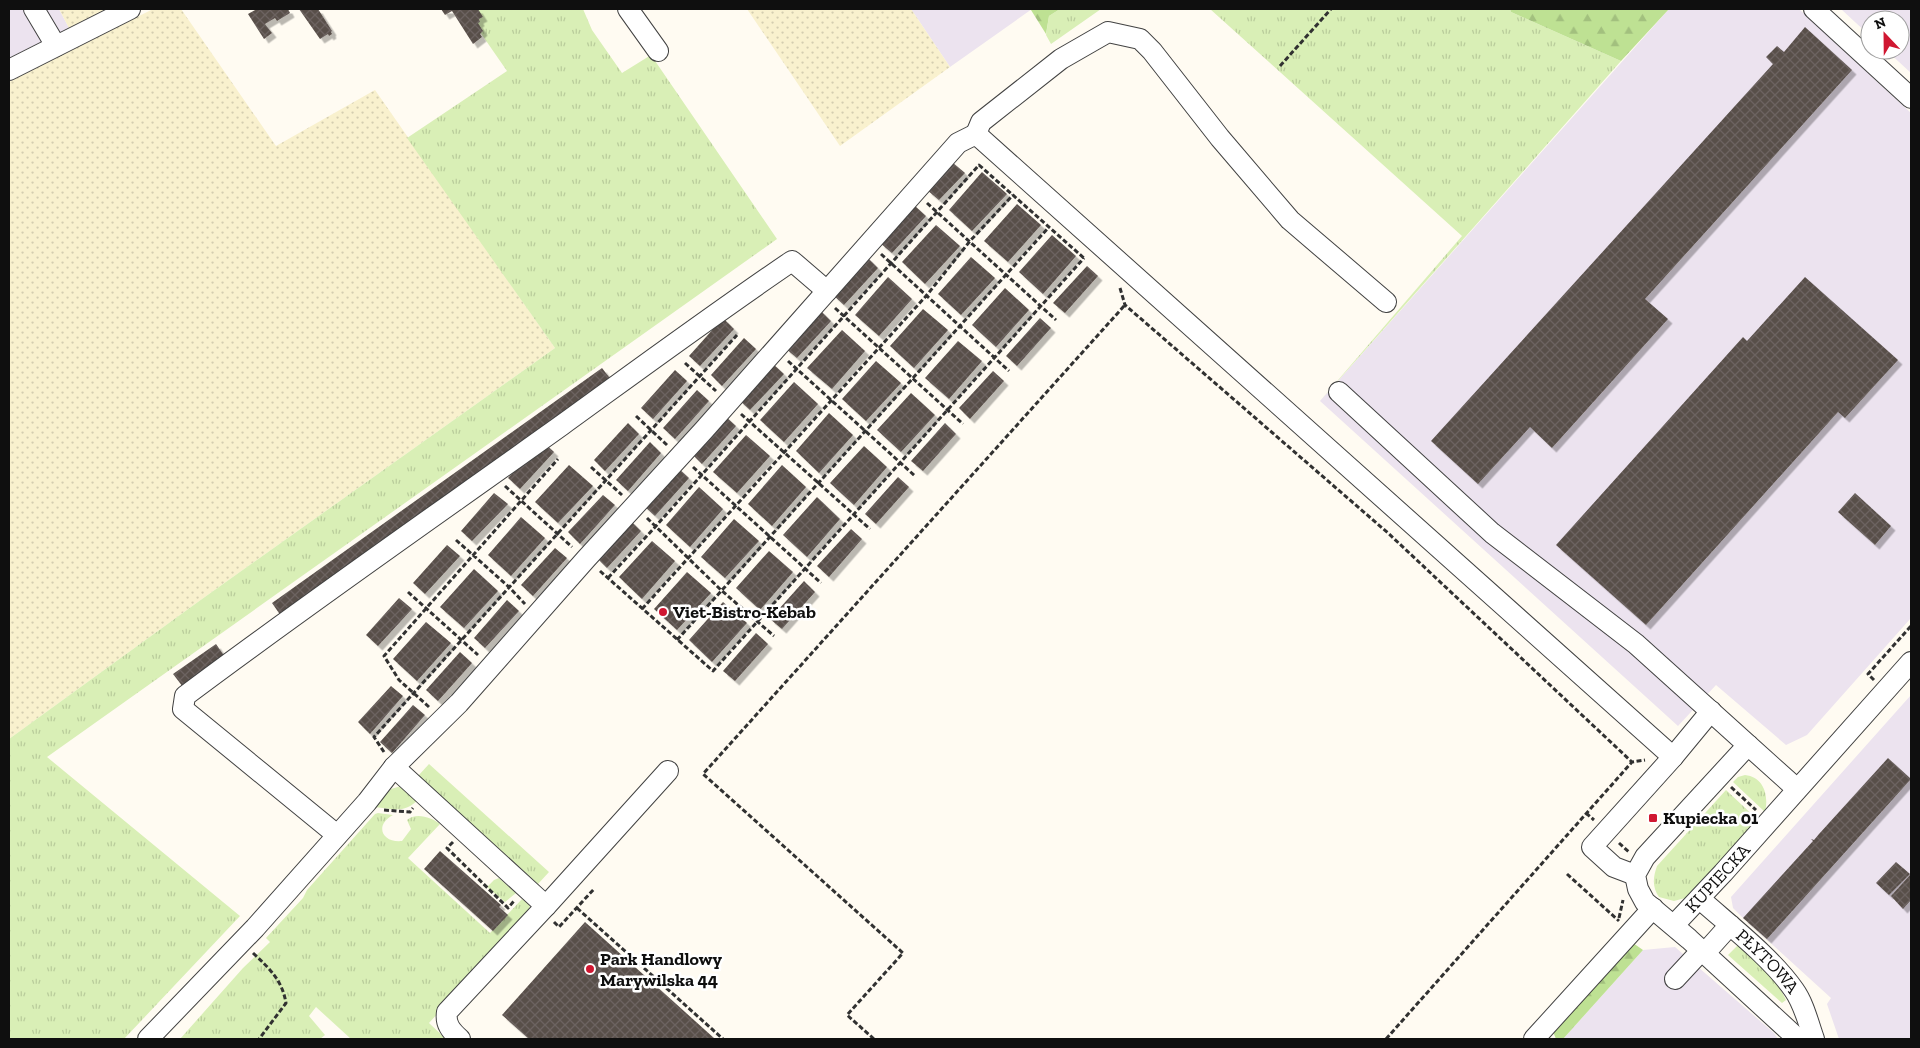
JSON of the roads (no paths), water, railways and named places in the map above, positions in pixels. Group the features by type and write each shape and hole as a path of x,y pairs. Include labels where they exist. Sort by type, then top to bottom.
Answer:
{"street":[{"path":"34,9 56,46"},
{"path":"9,70 130,9"},
{"path":"628,9 658,51"},
{"path":"1814,9 1911,98"},
{"path":"148,1039 255,928 367,802 394,767 459,703 586,558 680,456 958,143 976,134 981,122 1060,59 1108,32 1140,39 1152,51 1220,138 1290,220 1386,302"},
{"path":"976,134 1673,756"},
{"path":"337,834 183,709 185,696 257,642 792,260 827,291"},
{"path":"1339,392 1492,533 1636,644 1797,789"},
{"name":"KUPIECKA","path":"1635,875 1638,889 1645,902 1674,925 1700,899 1911,662"},
{"path":"1711,711 1592,847 1614,867 1635,875 1645,857 1748,745"},
{"path":"394,767 546,906"},
{"path":"460,1039 451,1031 446,1020 447,1012 668,771"},
{"name":"PŁYTOWA","path":"1700,899 1779,970 1794,991 1804,1010 1814,1039"},
{"path":"1534,1039 1653,908"},
{"name":"PŁYTOWA","path":"1674,925 1798,1039"},
{"path":"1675,979 1730,925"}],"place":[{"name":"Viet-Bistro-Kebab","path":"663,612"},
{"name":"Kupiecka 01","path":"1653,818"},
{"name":"Park Handlowy Marywilska 44","path":"590,969"}]}
